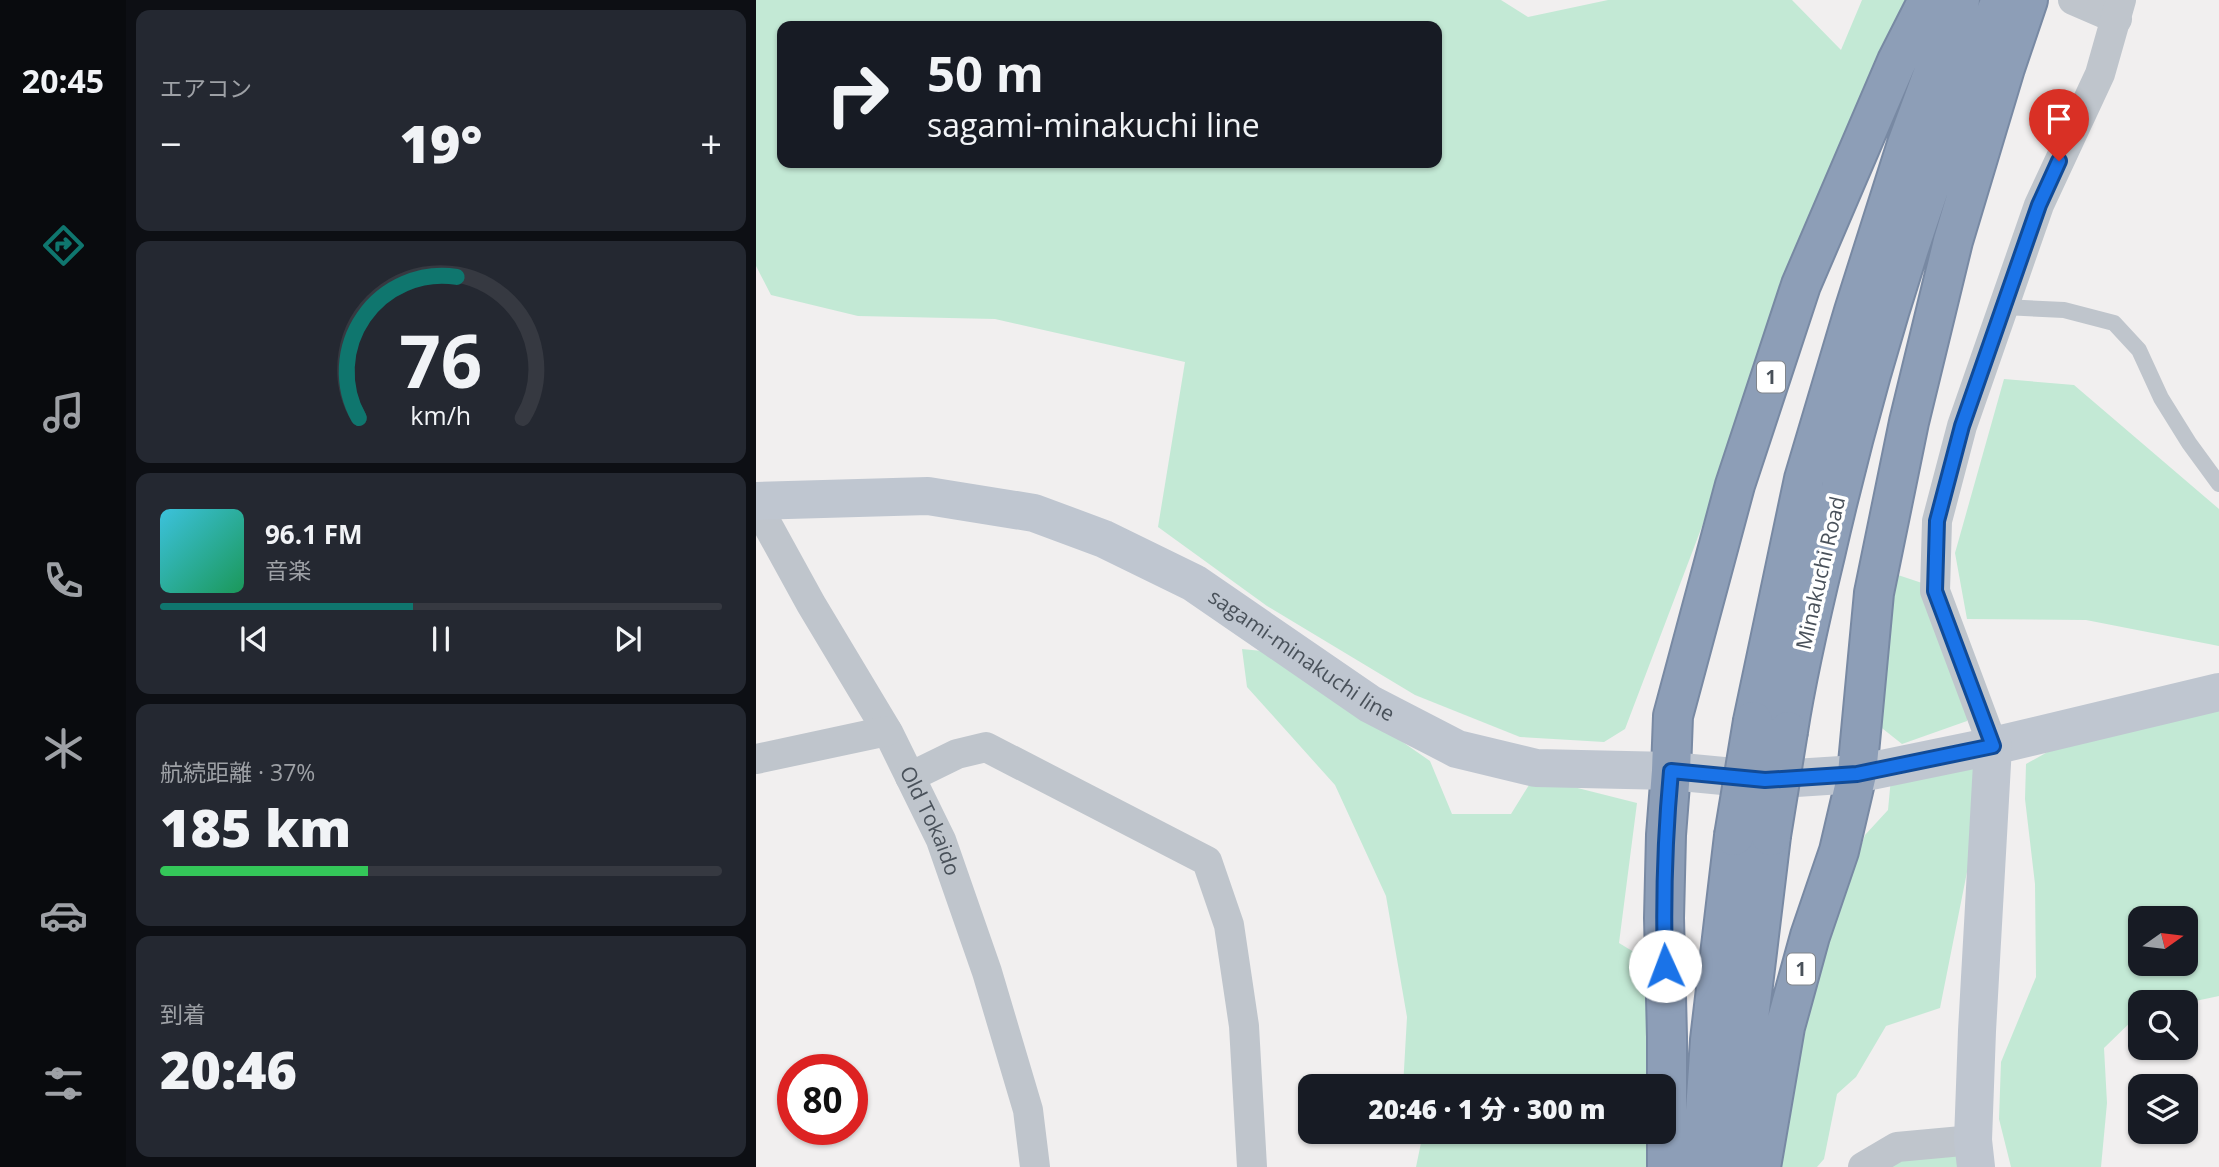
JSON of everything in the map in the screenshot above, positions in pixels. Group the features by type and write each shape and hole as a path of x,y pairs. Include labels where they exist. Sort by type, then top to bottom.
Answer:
{"highway":[{"name":"1","path":"1667,1167 1664,918 1673,716 1735,485 1801,285 1897,61 1928,0"},
{"name":"Minakuchi Road","path":"1701,1167 1710,1040 1752,836 1804,479 1903,157 1959,0"},
{"name":"Minakuchi Road","path":"1770,726 1797,676 1846,463 1877,349 1970,72 2001,0"},
{"name":"1","path":"1761,1167 1785,1027 1810,936 1839,850 1857,774 1874,593 1909,422 1952,241 2028,0"},
{"name":"Minakuchi Road","path":"1736,1167 1749,1018 1752,836"}],"main road":[{"name":"sagami-minakuchi line","path":"756,503 929,496 1034,513 1104,539 1194,583 1370,704 1457,749 1536,768 1671,771 1765,780 1857,774 1993,746 2219,692"},
{"path":"1975,1154 1993,746"}],"street":[{"path":"1993,746 1935,591 1937,521 1962,426 2039,205 2100,74 2119,10 2073,0"},
{"name":"Old Tokaido","path":"756,503 811,604 887,731 941,840 987,972 1028,1110 1034,1167"},
{"path":"756,759 887,731"},
{"path":"910,776 957,754 986,747 1207,861 1229,925 1244,1026 1252,1167"},
{"path":"1863,1167 1898,1147 1975,1154"}],"lane":[{"path":"2004,307 2064,310 2114,323 2139,350 2161,397 2189,443 2219,484"}],"green space":[{"path":"756,0 1501,0 1528,17 1608,0 1792,0 1841,50 1862,0 1916,0 1796,279 1625,729 1604,742 1520,737 1415,695 1267,606 1158,527 1185,362 995,319 858,316 771,295 756,266"},
{"path":"2004,379 2074,385 2219,509 2219,646 2086,620 1967,619 1955,553"},
{"path":"1895,574 1922,583 1967,692 1967,721 1902,744 1873,721"},
{"path":"1242,649 1273,652 1430,761 1452,814 1511,814 1534,777 1637,803 1619,943 1652,963 1655,1074 1404,1074 1407,1017 1386,896 1335,785 1247,687"},
{"path":"2219,708 2219,996 2198,1000 2198,990 2128,990 2128,1025 2104,1048 2107,1103 2101,1167 2011,1167 1999,1119 2001,1062 2036,977 2035,884 2025,799 2026,764 2060,745"},
{"path":"1983,767 1968,867 1940,1008 1886,1026 1856,1077 1837,1094 1824,1159 1817,1167 1773,1167 1797,1022 1865,835 1888,810 1891,778"},
{"path":"1944,1143 1958,1146 1961,1167 1883,1167"},
{"path":"1421,1144 1655,1144 1656,1167 1416,1167"}],"route":[{"path":"1665,966 1666,835 1671,771 1765,780 1857,774 1993,746 1935,591 1937,521 1962,426 2039,205 2059,161"}]}
